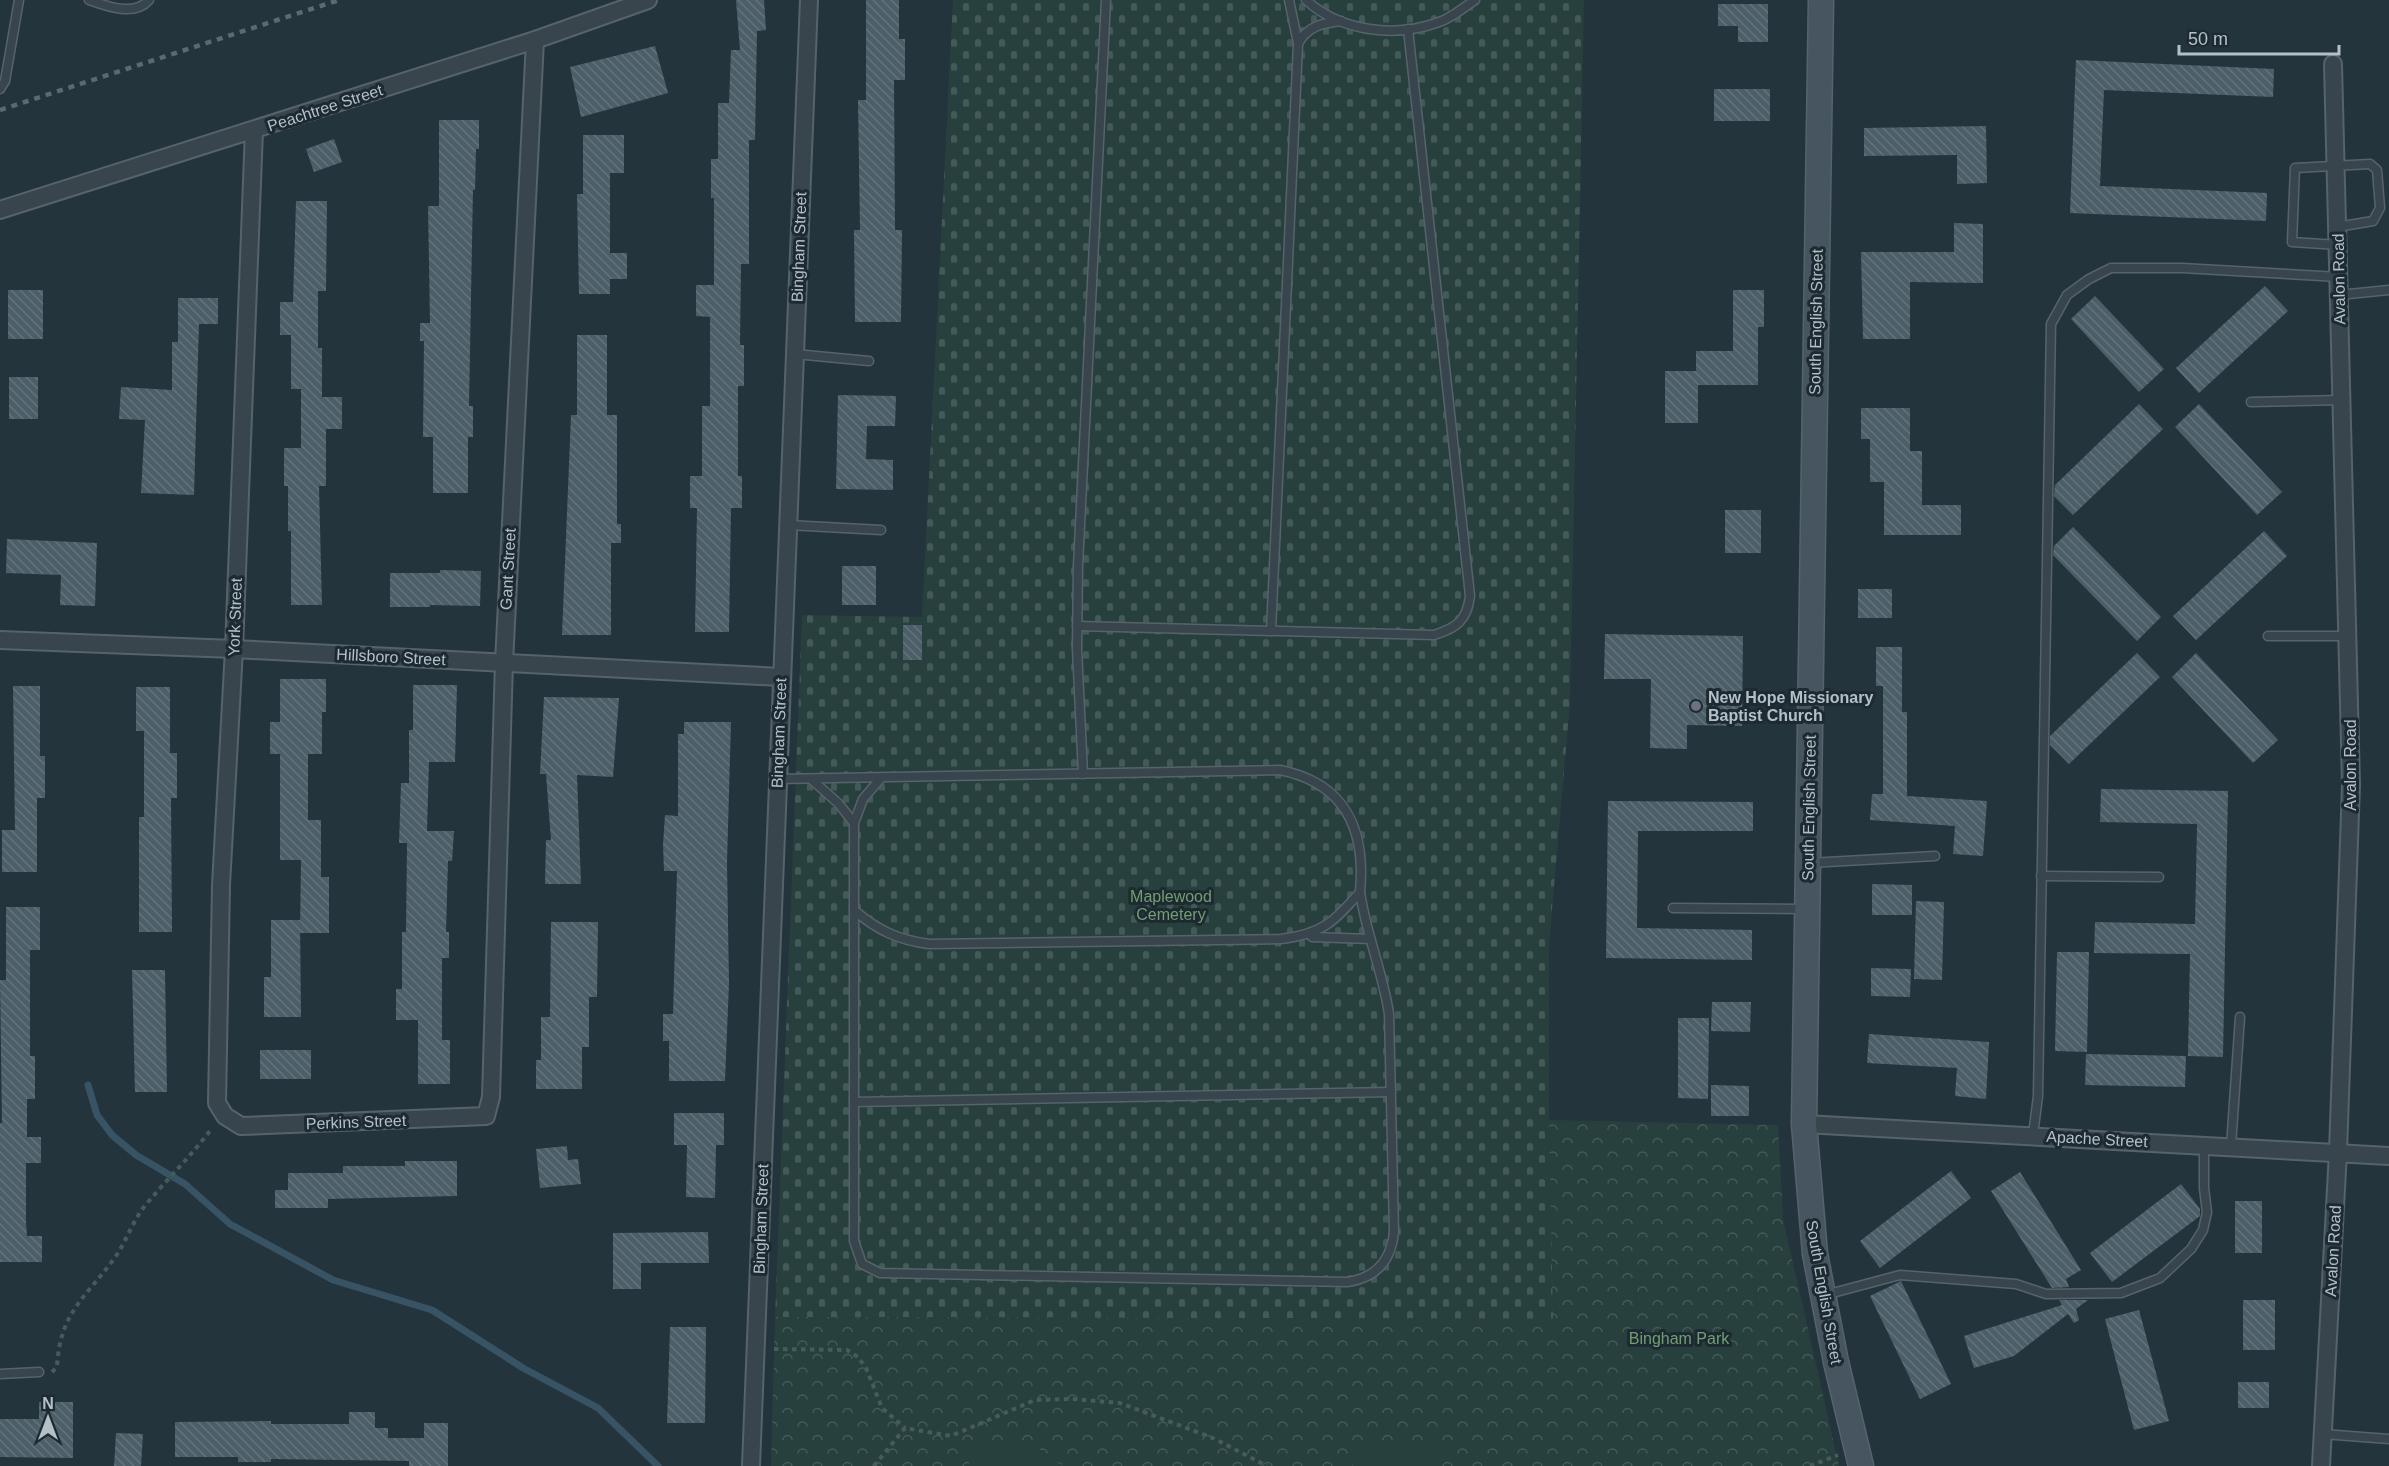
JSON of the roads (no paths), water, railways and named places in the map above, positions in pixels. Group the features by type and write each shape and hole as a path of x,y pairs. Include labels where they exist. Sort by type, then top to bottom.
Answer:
{"street":[{"name":"Peachtree Street","path":"0,210 536,40 648,0"},
{"name":"Bingham Street","path":"751,1466 809,0"},
{"name":"South English Street","path":"1821,0 1804,1124 1809,1205 1822,1296 1861,1466"},
{"name":"Gant Street","path":"491,1097 504,663 536,40"},
{"name":"Avalon Road","path":"2321,1466 2338,1152 2351,785 2333,64"},
{"name":"York Street","path":"220,1108 221,885 234,649 254,130"},
{"name":"Hillsboro Street","path":"0,640 234,649 781,677"},
{"name":"Perkins Street","path":"220,1108 241,1126 451,1119 486,1116 491,1097"},
{"name":"Apache Street","path":"1804,1124 2389,1156"}],"lane":[{"path":"0,89 5,81 19,0"},
{"path":"89,0 116,10 146,4 149,0"},
{"path":"1083,774 1077,626 1106,0"},
{"path":"1271,631 1298,44 1289,0"},
{"path":"1306,0 1316,9 1356,27 1399,32 1440,22 1475,0"},
{"path":"1298,44 1302,35 1311,28 1341,21"},
{"path":"1077,626 1434,635 1448,630 1468,611 1469,585 1407,29"},
{"path":"2337,227 2373,221 2380,208 2377,170 2370,164 2295,168 2292,242 2338,245"},
{"path":"2033,1135 2038,1096 2050,324 2067,296 2089,279 2111,268 2182,268 2339,277"},
{"path":"2339,295 2389,290"},
{"path":"795,354 869,361"},
{"path":"2251,402 2342,400"},
{"path":"788,525 881,530"},
{"path":"2268,636 2348,636"},
{"path":"777,779 1280,770 1302,775 1320,783 1336,797 1348,814 1362,857 1360,892 1370,939 1385,989 1389,1014 1393,1244 1390,1255 1376,1272 1347,1282 880,1273 862,1264 856,1254 854,1241 854,823 863,799 881,778"},
{"path":"811,779 838,802 854,823"},
{"path":"1808,863 1935,856"},
{"path":"2041,876 2158,878"},
{"path":"1305,936 1333,922 1360,892"},
{"path":"1673,908 1808,910"},
{"path":"854,910 872,926 890,936 929,944 1281,939 1305,936 1370,939"},
{"path":"2231,1146 2240,1017"},
{"path":"854,1102 1391,1092"},
{"path":"1822,1296 1900,1275 2016,1284 2046,1294 2121,1293 2160,1278 2191,1249 2203,1230 2207,1212 2204,1188 2204,1145"},
{"path":"0,1374 39,1372"},
{"path":"2323,1434 2389,1439"}],"waterway":[{"path":"88,1085 97,1115 112,1135 136,1155 185,1184 230,1224 333,1280 432,1310 523,1368 598,1408 658,1466"}],"railway":[{"path":"0,110 339,0"}],"place":[{"name":"New Hope Missionary Baptist Church","path":"1696,706"}],"park label":[{"name":"Maplewood Cemetery","path":"1171,905"},
{"name":"Bingham Park","path":"1679,1338"}]}
